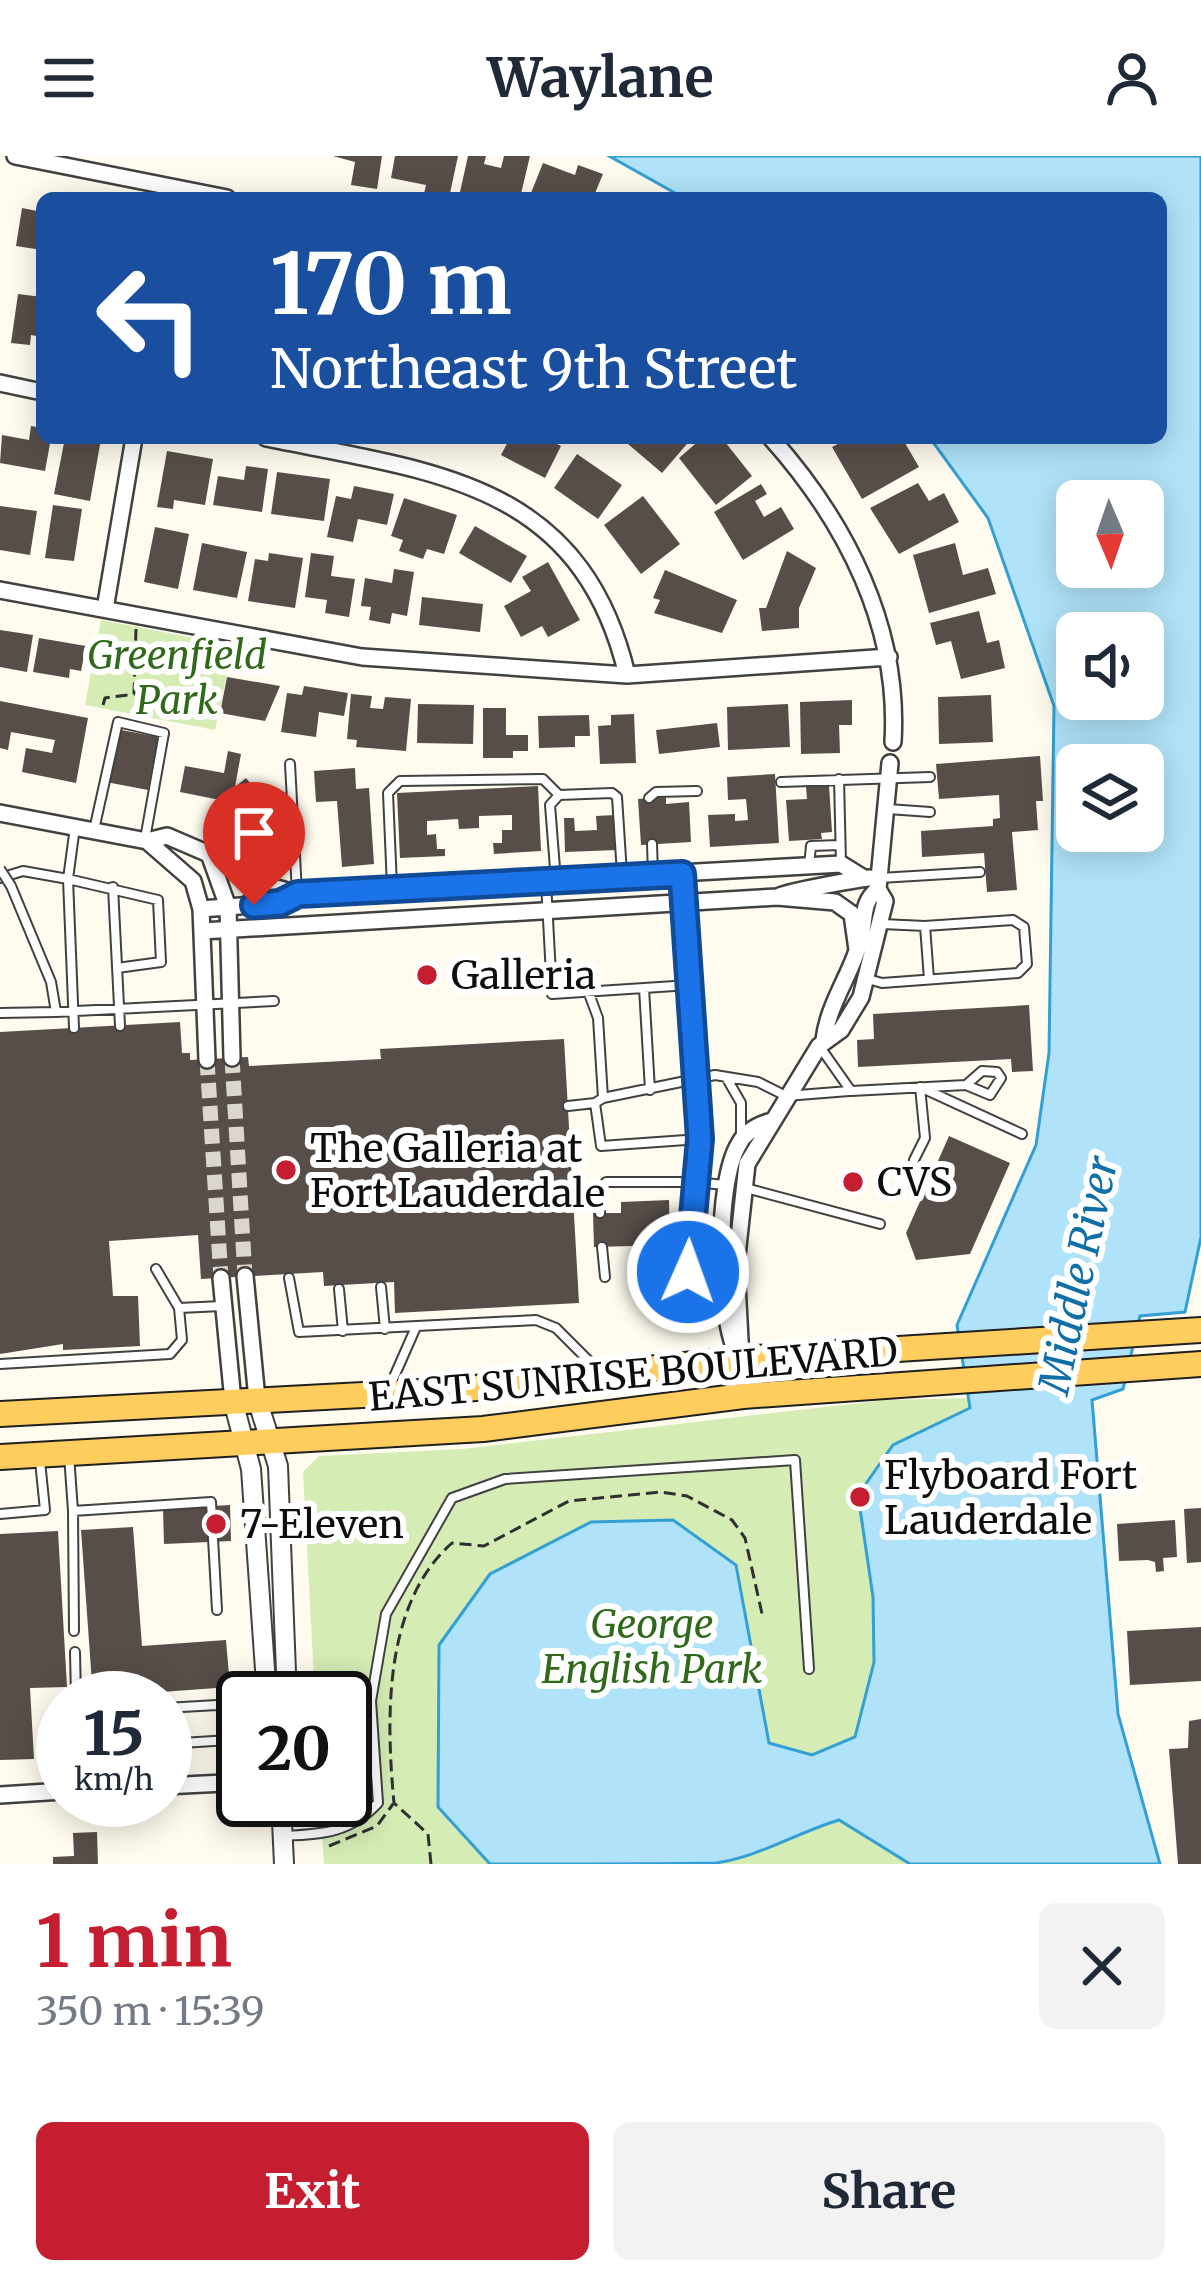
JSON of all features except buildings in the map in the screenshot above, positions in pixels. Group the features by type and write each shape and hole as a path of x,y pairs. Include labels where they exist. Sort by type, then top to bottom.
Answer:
{"main road":[{"name":"EAST SUNRISE BOULEVARD","path":"3,1407 388,1392 739,1359 1201,1330"},
{"name":"EAST SUNRISE BOULEVARD","path":"0,1457 483,1429 743,1396 1201,1364"}],"street":[{"path":"15,156 176,192"},
{"path":"0,383 36,391"},
{"path":"105,609 133,444"},
{"path":"296,444 449,475 523,513 583,565 615,622 627,675"},
{"path":"776,444 800,471 866,579 889,657 893,742"},
{"path":"0,590 362,656 627,675 889,657"},
{"path":"822,1043 826,1019 857,950 888,809 890,770"},
{"path":"0,813 146,840 167,836 227,860 248,880 298,894 841,865 873,881 885,902 868,979 842,1030 822,1043 768,1122 734,1185"},
{"path":"146,840 193,881 201,909 207,1060"},
{"path":"209,854 228,907 232,1058"},
{"path":"777,897 786,890 873,881"},
{"path":"201,909 280,903 298,894"},
{"path":"202,932 777,897 835,902 852,914 857,950"},
{"path":"743,1396 739,1359 727,1334 734,1185 741,1139 768,1122"},
{"path":"245,1276 246,1443 265,1671"},
{"path":"221,1278 245,1400 274,1442 285,1554 287,1671"},
{"path":"0,1795 36,1793"},
{"path":"282,1827 284,1864"}],"lane":[{"path":"94,831 118,722 164,733 146,840"},
{"path":"290,764 298,894"},
{"path":"781,782 890,770 930,777"},
{"path":"392,889 388,793 400,781 543,779 559,795"},
{"path":"839,779 841,865"},
{"path":"649,798 656,792 697,790"},
{"path":"622,878 616,797 612,793 559,795 550,805 547,911 552,994 690,985"},
{"path":"888,809 930,812"},
{"path":"74,1028 68,879 75,827"},
{"path":"652,844 653,875"},
{"path":"808,866 811,846 840,845"},
{"path":"0,874 23,871 158,900 164,956 155,966 117,968"},
{"path":"873,881 980,872"},
{"path":"0,874 11,886 51,982 56,1012"},
{"path":"682,874 700,1139 688,1272"},
{"path":"113,887 120,1026"},
{"path":"868,979 1018,973 1027,964 1024,927 1013,920 883,924"},
{"path":"925,926 929,979"},
{"path":"644,988 650,1090"},
{"path":"588,991 598,1018 601,1146 700,1139"},
{"path":"0,1013 274,1001"},
{"path":"822,1043 851,1091"},
{"path":"725,1076 741,1102 741,1139"},
{"path":"568,1106 694,1078 725,1076 758,1082 786,1096 966,1085"},
{"path":"920,1087 1022,1134"},
{"path":"914,1160 925,1138 920,1087"},
{"path":"600,1213 599,1192 606,1182 693,1182 734,1185 880,1224"},
{"path":"602,1247 604,1277"},
{"path":"0,1364 170,1354 182,1340 179,1308 156,1269"},
{"path":"290,1278 299,1332 536,1320 556,1328 601,1374"},
{"path":"380,1287 385,1328"},
{"path":"339,1288 343,1331"},
{"path":"179,1308 223,1306"},
{"path":"388,1392 416,1327"},
{"path":"69,1453 74,1631"},
{"path":"0,1514 45,1510 40,1455"},
{"path":"283,1836 336,1833 363,1820 378,1803 371,1701 386,1614 452,1498 505,1479 795,1460 809,1669"},
{"path":"73,1511 211,1502 217,1610"},
{"path":"75,1652 75,1671"},
{"path":"192,1706 233,1710 239,1725 230,1740 192,1742"}],"path":[{"path":"103,705 105,698 134,694 140,616"},
{"path":"431,1864 428,1834 394,1803 388,1711 413,1597 433,1560 452,1543 484,1546 569,1501 661,1492 687,1496 713,1506 745,1538 763,1618"}],"green space":[{"name":"Greenfield Park","path":"101,620 226,644 229,664 215,730 85,705"},
{"name":"George English Park","path":"969,1398 971,1408 941,1421 873,1597 874,1662 913,1864 324,1864 322,1827 372,1827 372,1671 314,1671 303,1472 319,1456 462,1449 886,1400"}],"water":[{"name":"Middle River","path":"609,156 1201,156 1201,1237 1185,1312 1140,1316 1123,1389 1092,1400 1118,1714 1160,1864 910,1864 839,1820 716,1863 490,1864 438,1807 439,1645 490,1574 591,1522 673,1520 736,1565 769,1743 812,1755 855,1737 874,1662 873,1597 858,1495 893,1445 970,1408 957,1325 1036,1145 1049,1053 1054,706 988,518 934,444 1167,444 1167,192 673,192"}],"tunnel":[{"path":"232,1058 245,1276"},
{"path":"207,1060 221,1278"}],"place":[{"name":"Galleria","path":"427,975"},
{"name":"The Galleria at Fort Lauderdale","path":"286,1170"},
{"name":"CVS","path":"853,1182"},
{"name":"Flyboard Fort Lauderdale","path":"860,1497"},
{"name":"7-Eleven","path":"216,1524"}],"route":[{"path":"254,905 280,903 298,894 682,874 700,1139 688,1272"}]}
